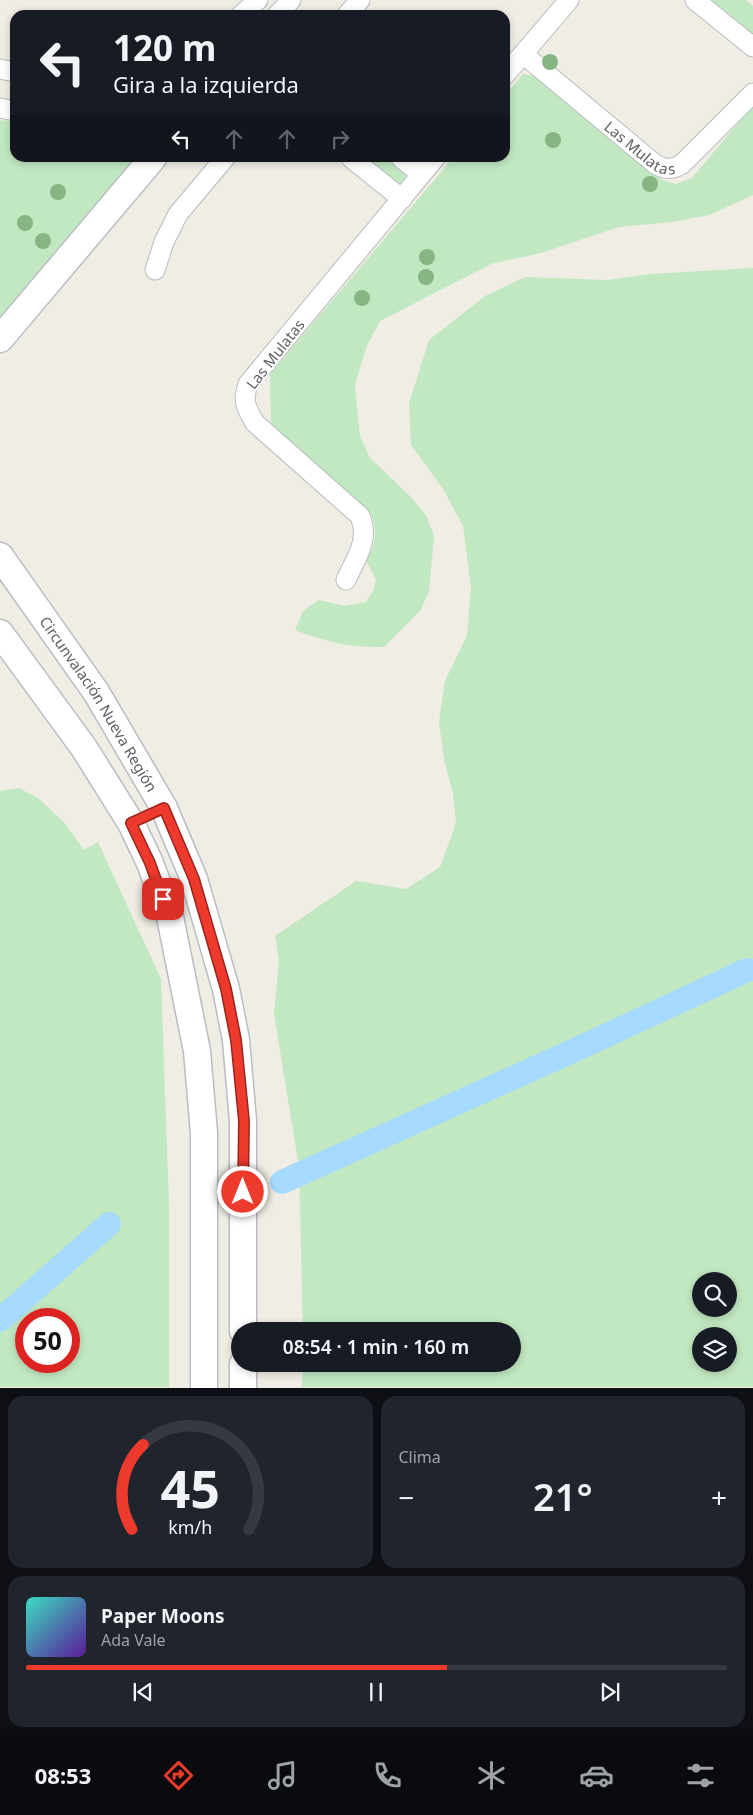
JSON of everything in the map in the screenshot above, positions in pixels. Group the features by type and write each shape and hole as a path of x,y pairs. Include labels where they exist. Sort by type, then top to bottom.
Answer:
{"main road":[{"path":"0,339 150,162"},
{"name":"Circunvalación Nueva Región","path":"0,556 96,692 164,808 194,879 226,989 236,1040 244,1121 243,1322"},
{"path":"0,633 84,748 131,823 150,863 170,917 198,1051 204,1133 204,1388"},
{"path":"243,1372 243,1388"}],"street":[{"path":"247,10 258,0"},
{"path":"282,10 291,0"},
{"path":"351,10 360,0"},
{"path":"510,69 569,0"},
{"path":"695,0 753,47"},
{"name":"Las Mulatas","path":"523,54 662,168 676,168 682,164 753,93"},
{"path":"155,270 164,242 178,214 222,162"},
{"path":"356,162 402,199"},
{"path":"406,162 421,174"},
{"name":"Las Mulatas","path":"346,580 365,537 364,526 360,516 255,423 248,411 244,396 248,384 432,162"}],"lane":[{"path":"131,823 164,808"}],"green space":[{"path":"705,0 746,0 753,6 753,42"},
{"path":"523,74 534,76 662,180 675,184 692,178 753,105 753,195 709,215 673,222 619,227 541,253 491,264 380,321 366,348 355,385 360,436 370,458 409,495 426,515 434,536 429,591 420,611 384,647 339,643 295,630 303,611 319,600 345,606 366,602 374,589 376,580 366,560 374,543 375,526 371,514 275,432 271,423 270,374 450,162 510,162 510,90"},
{"path":"0,120 10,121 10,162 135,162 0,330"},
{"path":"366,162 392,162 410,177 399,190"},
{"path":"753,268 753,1387 302,1387 303,1372 521,1372 521,1322 303,1322 299,1167 274,1014 279,959 275,936 356,881 406,889 440,867 456,823 453,794 444,760 439,722 445,681 467,635 471,588 463,526 443,489 411,445 409,403 429,340 485,296 525,277 607,280 650,274"},
{"path":"19,788 38,798 63,821 84,850 98,842 161,979 169,1205 169,1387 0,1387 0,791"}],"waterway":[{"path":"282,1182 747,970"},
{"path":"0,1320 109,1224"}],"route":[{"path":"163,899 150,863 131,823 164,808 194,879 226,989 236,1040 244,1121 243,1192"}]}
